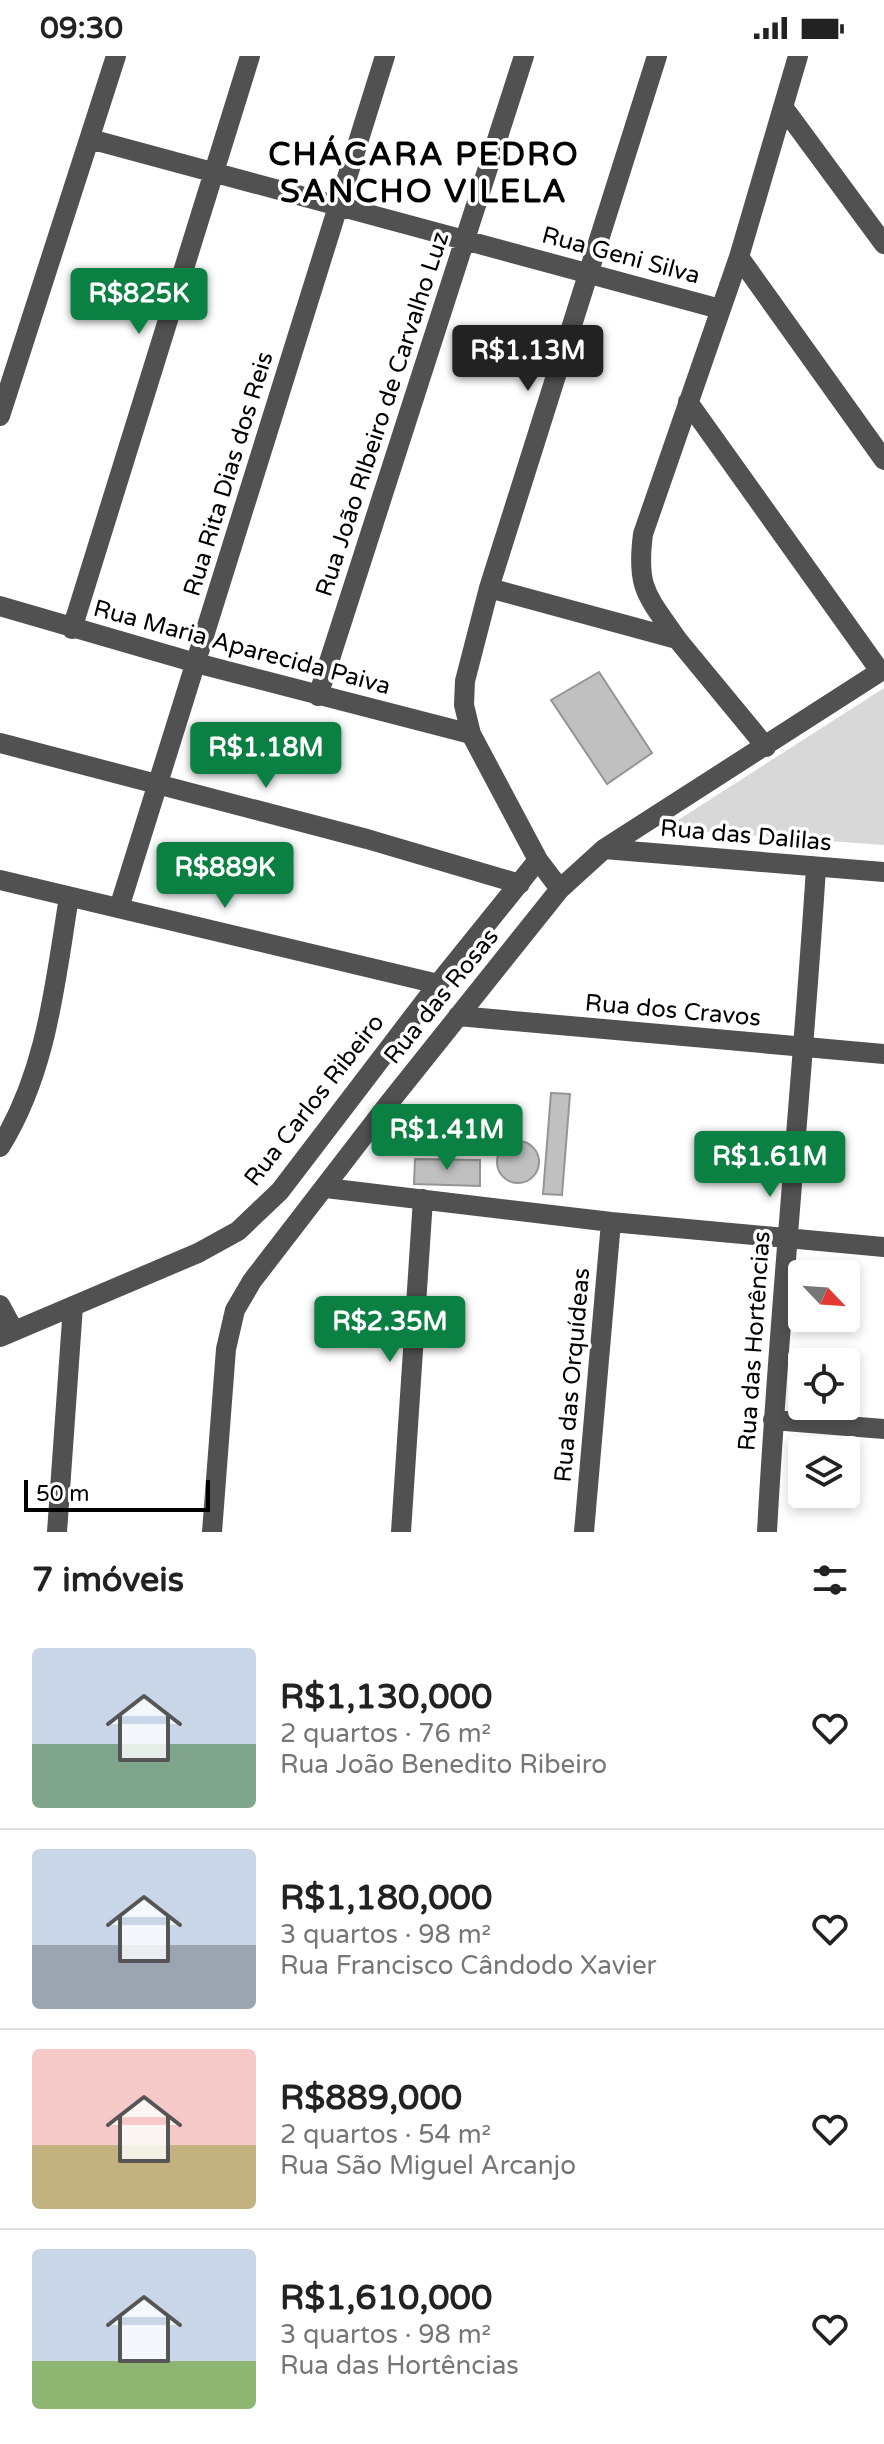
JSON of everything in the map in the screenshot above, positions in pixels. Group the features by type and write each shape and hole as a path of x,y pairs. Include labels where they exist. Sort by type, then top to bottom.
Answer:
{"street":[{"path":"0,416 116,56"},
{"path":"72,629 250,56"},
{"name":"Rua Rita Dias dos Reis","path":"119,908 385,56"},
{"name":"Rua João RIbeiro de Carvalho Luz","path":"318,696 524,56"},
{"path":"560,889 538,860 471,734 464,705 465,681 489,588 657,56"},
{"path":"766,747 677,639 643,588 639,563 643,534 739,257 798,56"},
{"path":"783,107 884,244"},
{"name":"Rua Geni Silva","path":"90,139 720,309"},
{"path":"739,257 884,460"},
{"path":"688,402 882,670"},
{"path":"489,588 677,639"},
{"name":"Rua Maria Aparecida Paiva","path":"0,606 196,663 471,734"},
{"name":"Rua das Rosas","path":"212,1532 226,1349 235,1310 252,1281 560,889 604,849 882,670"},
{"path":"0,743 367,839 520,884"},
{"name":"Rua das Dalilas","path":"604,849 884,872"},
{"name":"Rua Carlos Ribeiro","path":"7,1334 198,1253 238,1231 280,1191 438,984 538,860"},
{"name":"Rua das Hortências","path":"767,1532 816,868"},
{"path":"0,880 438,984"},
{"path":"0,1147 14,1125 39,1066 69,897"},
{"name":"Rua dos Cravos","path":"458,1016 884,1054"},
{"path":"326,1188 611,1222 884,1247"},
{"path":"401,1532 423,1199"},
{"name":"Rua das Orquídeas","path":"584,1532 611,1222"},
{"path":"0,1305 7,1334"},
{"path":"57,1532 73,1306"},
{"path":"773,1420 884,1429"}],"shaded area":[{"path":"884,688 884,845 664,829"}],"building":[{"path":"599,672 652,753 607,784 551,700"},
{"path":"551,1093 570,1094 562,1195 543,1194"},
{"path":"518,1141 533,1147 539,1162 533,1177 518,1183 503,1177 497,1162 503,1147"},
{"path":"415,1159 480,1160 480,1186 414,1184"}],"district":[{"name":"CHÁCARA PEDRO SANCHO VILELA","path":"424,172"}]}
